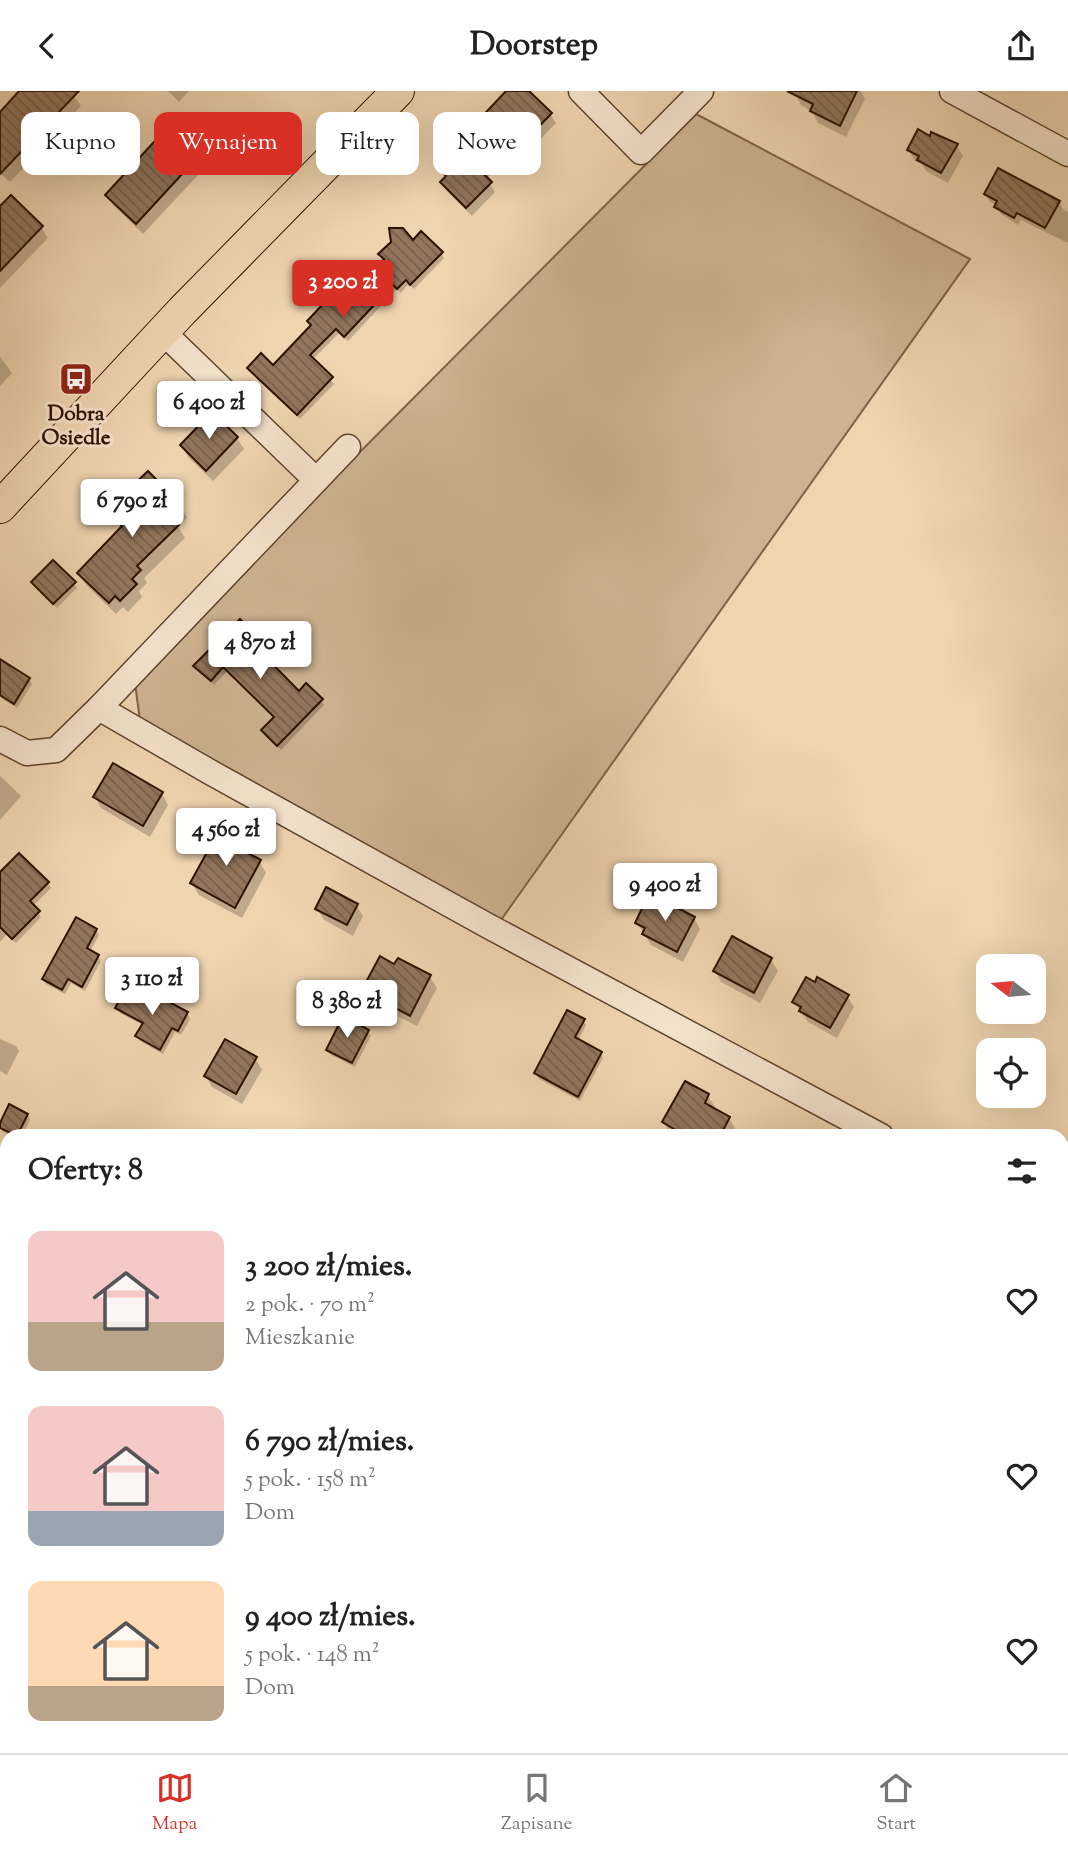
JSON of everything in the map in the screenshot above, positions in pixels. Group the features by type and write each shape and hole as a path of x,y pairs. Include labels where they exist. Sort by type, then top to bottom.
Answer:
{"main road":[{"path":"0,507 163,332 398,91"}],"street":[{"path":"581,91 641,152 701,91"},
{"path":"952,91 1068,154"},
{"path":"163,332 316,480"},
{"path":"0,739 27,753 56,750 348,447"},
{"path":"99,708 479,920 868,1129"}],"shaded area":[{"path":"696,114 970,259 501,920 140,720 135,684 345,467"}],"building":[{"path":"19,91 79,91 59,112 21,112 21,152 0,174 0,112"},
{"path":"506,91 529,91 552,113 541,124 541,112 486,112"},
{"path":"787,91 857,91 840,126 810,111 813,104"},
{"path":"918,129 930,136 931,132 958,144 941,173 917,160 919,156 907,150"},
{"path":"154,142 154,175 181,175 136,224 105,195 123,175 140,175 140,157"},
{"path":"998,168 1060,201 1045,228 1017,213 1014,218 994,207 997,201 984,194"},
{"path":"485,175 492,182 466,208 440,182 446,176"},
{"path":"11,195 43,226 0,271 0,206"},
{"path":"389,228 403,228 413,240 421,231 443,252 410,285 406,280 397,289 393,285 344,337 336,329 310,355 333,377 297,415 247,368 261,353 273,365 311,325 307,321 343,283 352,292 384,259 378,254 391,242"},
{"path":"212,412 238,437 206,471 180,445"},
{"path":"148,471 181,505 170,516 179,525 137,566 141,570 132,579 137,584 120,601 115,596 109,603 77,573 122,526 112,517 133,497 127,491"},
{"path":"53,560 76,582 53,604 31,582"},
{"path":"240,619 256,634 250,641 299,691 306,683 323,699 277,746 261,730 274,717 223,667 211,681 193,666"},
{"path":"0,659 30,678 14,704 0,695"},
{"path":"113,763 163,792 143,826 93,797"},
{"path":"223,823 241,832 233,845 261,860 235,908 190,883"},
{"path":"19,853 49,882 30,901 40,911 12,939 0,927 0,872"},
{"path":"326,887 358,904 347,925 315,909"},
{"path":"647,898 658,904 661,899 695,917 677,952 642,934 645,928 635,923"},
{"path":"76,917 97,929 87,948 99,955 82,987 68,979 62,990 42,979"},
{"path":"732,936 772,958 754,993 713,971"},
{"path":"380,956 394,964 398,958 431,975 410,1016 377,998 381,990 366,982"},
{"path":"806,977 815,982 817,977 849,995 830,1028 799,1011 801,1007 792,1002"},
{"path":"127,987 155,1002 158,996 188,1012 178,1031 172,1028 160,1050 135,1036 143,1023 115,1008"},
{"path":"567,1010 585,1019 575,1037 602,1052 578,1097 534,1073"},
{"path":"343,1016 369,1030 352,1063 326,1050"},
{"path":"225,1039 257,1057 236,1094 204,1076"},
{"path":"685,1081 709,1094 705,1103 730,1117 724,1129 674,1129 662,1122"},
{"path":"9,1104 28,1114 20,1129 2,1129 0,1123"}],"place":[{"name":"Dobra Osiedle","path":"76,379"}]}
